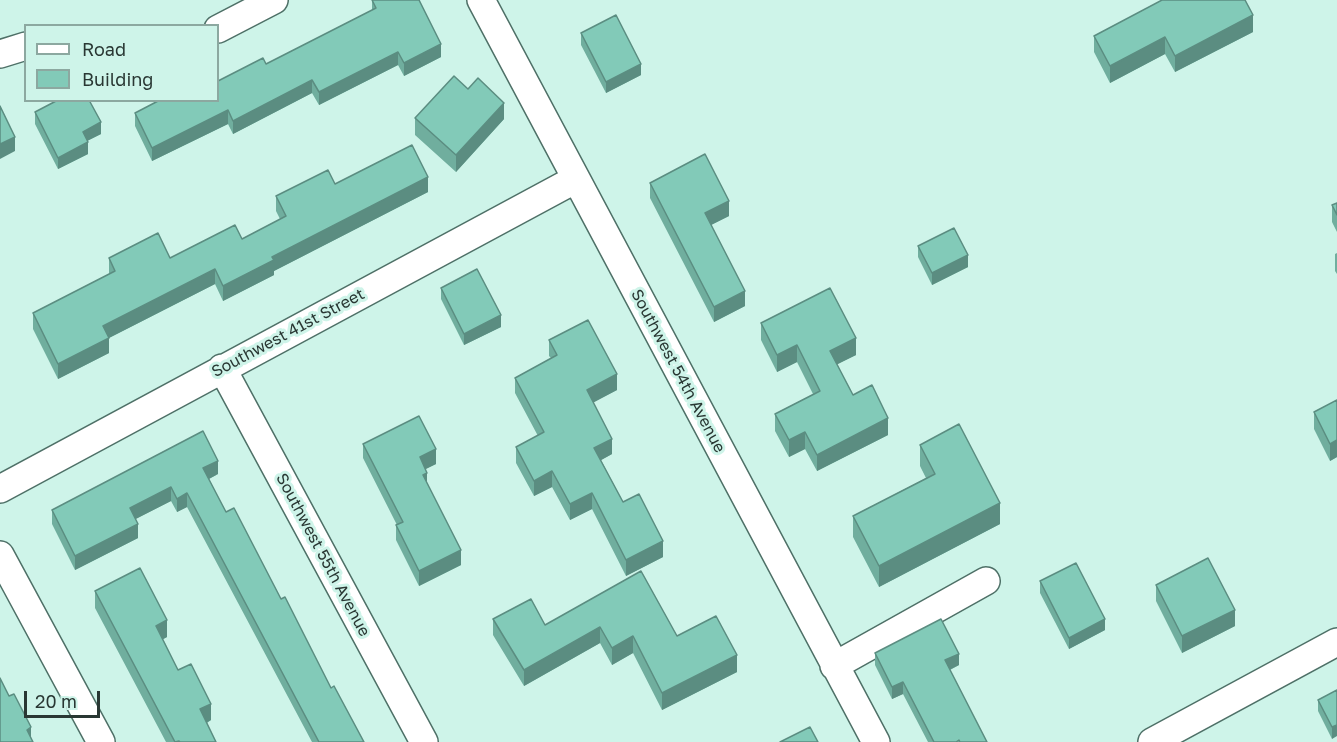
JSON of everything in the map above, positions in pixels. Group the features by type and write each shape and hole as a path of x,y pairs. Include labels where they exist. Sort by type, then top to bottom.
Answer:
{"street":[{"path":"219,28 274,0"},
{"name":"Southwest 54th Avenue","path":"481,0 876,742"},
{"path":"0,54 24,47"},
{"name":"Southwest 41st Street","path":"0,489 576,179"},
{"name":"Southwest 55th Avenue","path":"222,368 423,742"},
{"path":"0,555 101,742"},
{"path":"834,666 986,582"},
{"path":"1152,742 1337,642"}],"building":[{"path":"372,0 419,0 441,44 404,63 398,52 319,92 312,80 233,121 228,110 152,148 135,113 156,102 219,102 219,80 263,58 266,64 376,8"},
{"path":"1162,0 1245,0 1253,15 1175,56 1165,37 1110,66 1094,36"},
{"path":"616,15 641,64 606,82 581,33"},
{"path":"454,76 468,89 478,78 504,103 456,155 415,118"},
{"path":"54,102 90,102 101,122 83,132 88,142 58,158 35,112"},
{"path":"0,106 15,137 0,144"},
{"path":"412,145 428,177 272,257 274,260 223,286 215,269 103,326 109,338 58,364 33,313 115,271 109,258 158,233 170,258 235,225 242,239 286,216 276,196 328,170 335,184"},
{"path":"705,154 729,201 705,213 745,291 714,307 650,183"},
{"path":"1337,203 1337,215 1332,205"},
{"path":"954,228 968,255 932,273 918,246"},
{"path":"477,269 501,315 464,334 441,288"},
{"path":"830,288 856,338 830,351 853,395 872,385 888,418 817,455 805,432 789,440 775,414 820,391 797,345 777,355 761,323"},
{"path":"588,320 617,374 587,390 612,439 594,448 623,502 639,494 663,541 626,560 592,493 570,504 552,471 534,481 516,447 544,432 515,378 557,355 549,340"},
{"path":"1337,400 1337,440 1330,444 1314,412"},
{"path":"419,416 436,449 420,457 427,473 423,475 461,550 419,571 396,525 403,522 363,444"},
{"path":"959,424 1000,503 879,566 853,516 935,474 920,445"},
{"path":"203,431 218,461 203,468 226,512 234,508 281,599 285,597 331,688 334,686 364,742 319,742 187,493 177,499 171,487 130,508 138,524 75,556 52,510"},
{"path":"1208,558 1235,610 1182,636 1156,585"},
{"path":"1076,563 1105,619 1069,638 1040,581"},
{"path":"140,568 167,620 156,626 178,670 191,664 211,704 200,709 216,742 175,742 95,591"},
{"path":"641,571 677,636 716,616 737,655 662,693 633,636 612,648 600,627 524,670 493,619 531,599 545,625"},
{"path":"941,619 959,654 945,660 987,742 960,742 959,740 934,742 903,682 892,687 875,653"},
{"path":"0,678 9,696 14,694 31,727 27,730 33,742 0,742"},
{"path":"1337,690 1337,725 1332,727 1318,700"},
{"path":"810,727 818,742 780,742"}]}
